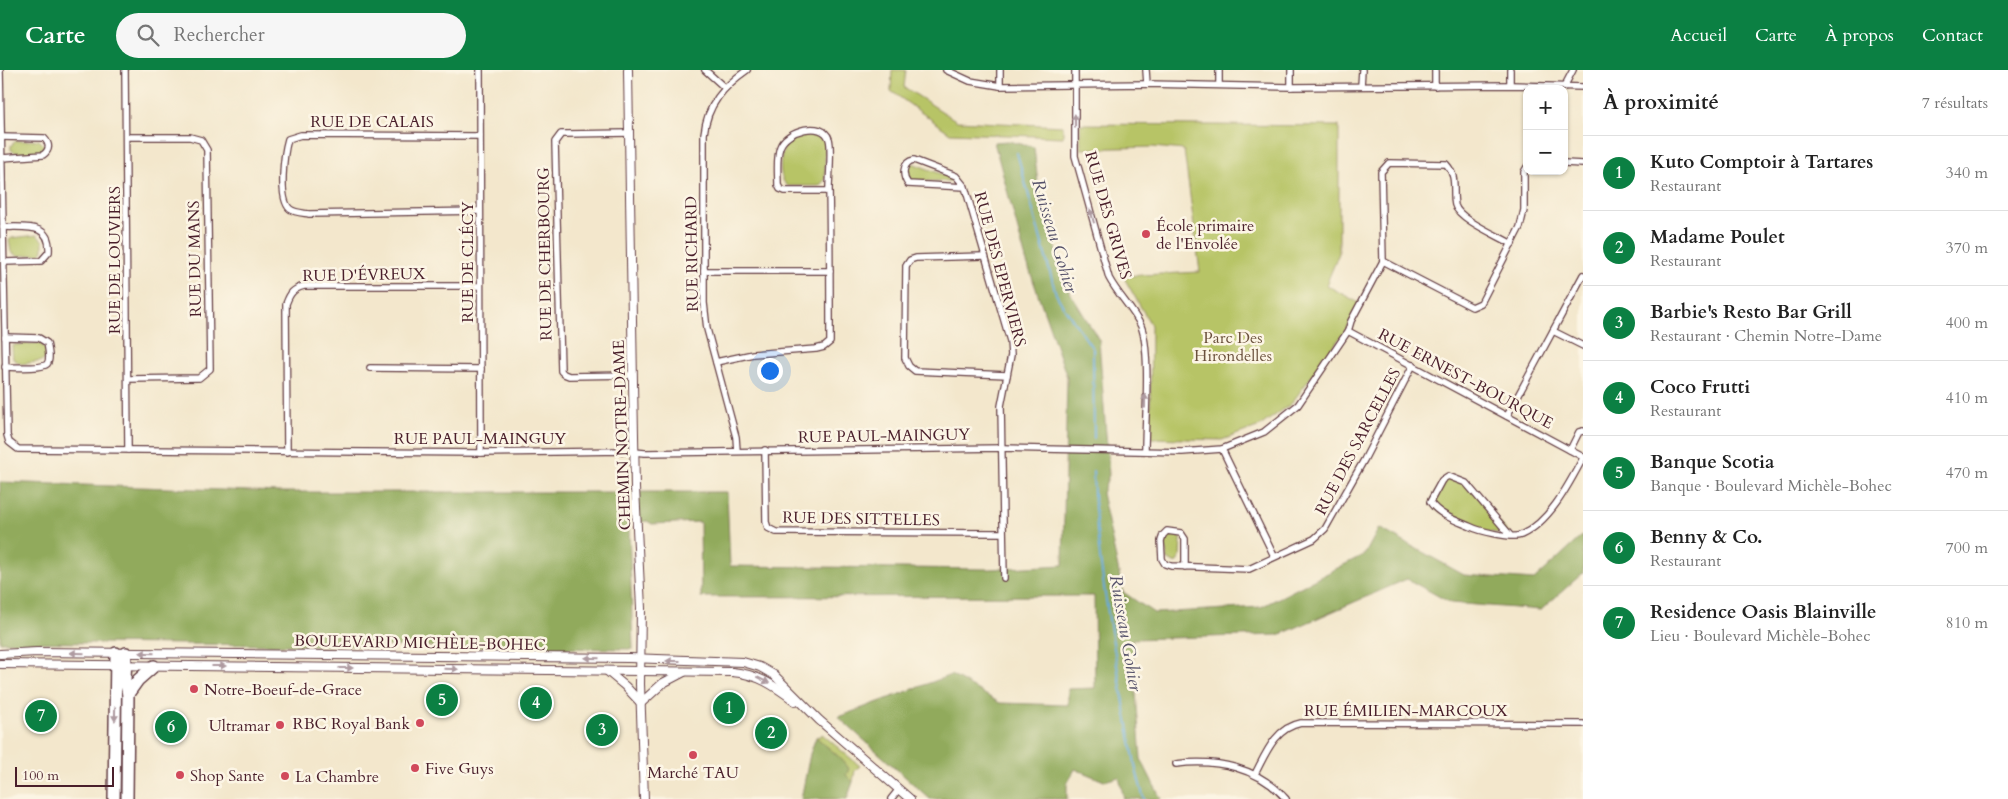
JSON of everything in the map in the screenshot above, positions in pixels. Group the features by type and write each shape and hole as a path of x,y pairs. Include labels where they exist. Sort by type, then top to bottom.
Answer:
{"highway":[{"path":"121,659 128,694 126,799"},
{"path":"114,799 121,659"},
{"path":"128,694 138,680 154,666"}],"street":[{"path":"0,70 5,367 42,367 47,363 49,358 48,343 44,340 39,338 5,337"},
{"name":"RUE DE LOUVIERS","path":"125,70 128,450"},
{"name":"RUE DE CLÉCY","path":"480,70 481,453"},
{"name":"CHEMIN NOTRE-DAME","path":"628,70 634,452 641,608 644,799"},
{"path":"705,70 725,88"},
{"name":"RUE RICHARD","path":"737,451 736,438 707,329 704,271 704,130 713,104 725,88 747,70"},
{"path":"946,70 970,81 1000,86 1146,84 1523,85"},
{"path":"1000,70 1000,86"},
{"name":"RUE DES GRIVES","path":"1074,70 1075,156 1109,278 1114,289 1141,327 1144,339 1146,358 1144,450"},
{"path":"1146,70 1146,84"},
{"path":"1219,70 1219,85"},
{"path":"1291,70 1291,86"},
{"path":"1361,86 1362,70"},
{"path":"1435,86 1436,70"},
{"path":"1510,70 1510,85"},
{"path":"1565,85 1573,70"},
{"path":"1568,87 1583,87"},
{"path":"716,362 753,354 824,347 830,342 829,139 824,132 815,129 793,132 780,146 778,185 780,189 785,191 829,192"},
{"name":"RUE DE CHERBOURG","path":"629,133 561,134 555,142 561,371 570,376 633,375"},
{"name":"RUE DE CALAIS","path":"480,136 301,135 288,139 284,152 284,198 288,209 294,212 309,214 480,211"},
{"path":"1,137 44,138 48,141 49,147 43,155 2,158"},
{"name":"RUE DU MANS","path":"126,137 190,137 201,140 207,150 210,369 200,378 128,380"},
{"name":"RUE DES EPERVIERS","path":"965,187 908,184 904,178 905,166 909,161 914,160 956,176 965,187 1010,341 1011,355 1001,406 1004,578"},
{"name":"RUE PAUL-MAINGUY","path":"5,367 6,435 9,442 18,449 481,453 1002,448 1182,452 1222,449 1264,432 1298,405 1348,331 1351,321 1383,261 1382,172 1388,163 1446,164 1453,172 1455,207 1463,217 1512,244"},
{"path":"1568,163 1583,164"},
{"path":"1383,261 1472,307 1481,303 1520,227 1524,210 1524,175"},
{"path":"3,226 39,230 46,233 50,246 49,252 40,261 4,262"},
{"path":"984,256 916,258 910,260 906,266 905,358 909,366 915,371 1008,375"},
{"path":"704,271 830,271"},
{"path":"1507,416 1583,275"},
{"name":"RUE D'ÉVREUX","path":"287,452 286,304 290,292 304,286 480,286"},
{"path":"1553,330 1583,346"},
{"name":"RUE ERNEST-BOURQUE","path":"1348,331 1583,458"},
{"name":"RUE DES SARCELLES","path":"1185,567 1184,539 1181,533 1167,531 1162,535 1162,559 1165,564 1185,567 1249,569 1314,539 1325,529 1364,460 1413,365"},
{"path":"370,368 481,369"},
{"path":"1570,450 1579,432 1583,431"},
{"path":"1222,449 1274,556"},
{"name":"RUE DES SITTELLES","path":"766,450 766,522 768,528 776,532 1002,533"},
{"path":"1510,536 1466,484 1448,476 1442,480 1430,502 1436,510 1478,530 1510,536 1520,536 1558,503 1583,458"},
{"name":"BOULEVARD MICHÈLE-BOHEC","path":"0,654 37,652 121,659 154,666 641,670 737,673 759,677 775,686 819,720 910,799"},
{"name":"BOULEVARD MICHÈLE-BOHEC","path":"0,664 121,659 734,661 755,665 774,675 819,720"},
{"path":"607,671 641,703 663,683 686,671"},
{"name":"RUE ÉMILIEN-MARCOUX","path":"1255,774 1280,732 1290,726 1301,723 1583,724"},
{"path":"1176,764 1218,764 1241,768 1255,774 1270,784 1286,799"},
{"path":"891,799 899,789"}],"green space":[{"path":"892,70 906,70 904,87 957,121 1063,126 1063,137 950,133 891,91"},
{"name":"Parc Des Hirondelles","path":"1080,124 1339,126 1339,253 1326,285 1361,304 1345,331 1291,404 1260,426 1222,440 1150,438 1151,325 1123,276 1200,272 1184,150 1153,147 1081,149"},
{"path":"818,133 824,137 825,141 825,180 819,186 788,186 784,182 781,168 781,160 786,144 797,134"},
{"path":"39,140 45,146 38,153 19,154 11,150 11,145 16,141"},
{"path":"1008,141 1034,147 1038,184 1061,265 1071,294 1099,340 1109,475 1102,493 1123,592 1154,613 1261,607 1365,554 1379,528 1464,575 1534,580 1583,535 1583,573 1541,610 1451,603 1407,579 1279,635 1132,639 1141,759 1161,799 1124,799 1119,777 1104,781 1075,769 1067,784 1067,799 930,799 838,717 951,675 1000,703 1068,705 1068,689 1095,688 1094,596 701,597 700,522 652,524 647,521 629,525 633,649 0,642 0,482 280,492 727,492 730,566 989,569 1063,565 1067,377 1026,260 994,142"},
{"path":"912,163 955,179 955,181 913,181 908,176 908,168"},
{"path":"37,235 43,241 43,250 40,254 18,256 11,252 9,240 12,238"},
{"path":"40,343 46,349 46,358 43,361 21,364 13,359 12,348 14,345"},
{"path":"1448,476 1466,483 1510,535 1478,530 1436,510 1430,502 1442,480"},
{"path":"1174,534 1181,538 1180,557 1174,563 1167,559 1165,539 1169,535"},
{"path":"822,734 860,766 855,770 853,782 846,775 847,766 844,762 816,737 820,737"},
{"path":"816,737 838,756 849,769 846,775 853,782 847,799 801,799 810,754"}],"waterway":[{"name":"Ruisseau Gohier","path":"1017,153 1056,294 1093,349 1094,438"},
{"name":"Ruisseau Gohier","path":"1093,471 1103,583 1136,770 1144,799"}],"place":[{"name":"École primaire de l'Envolée","path":"1146,234"},
{"name":"Notre-Boeuf-de-Grace","path":"194,689"},
{"name":"Banque Scotia","path":"442,700"},
{"name":"Coco Frutti","path":"536,703"},
{"name":"Kuto Comptoir à Tartares","path":"729,708"},
{"name":"Residence Oasis Blainville","path":"41,716"},
{"name":"RBC Royal Bank","path":"420,723"},
{"name":"Ultramar","path":"280,725"},
{"name":"Benny & Co.","path":"171,727"},
{"name":"Barbie's Resto Bar Grill","path":"602,730"},
{"name":"Madame Poulet","path":"771,733"},
{"name":"Marché TAU","path":"693,755"},
{"name":"Five Guys","path":"415,768"},
{"name":"Shop Sante","path":"180,775"},
{"name":"La Chambre","path":"285,776"}]}
